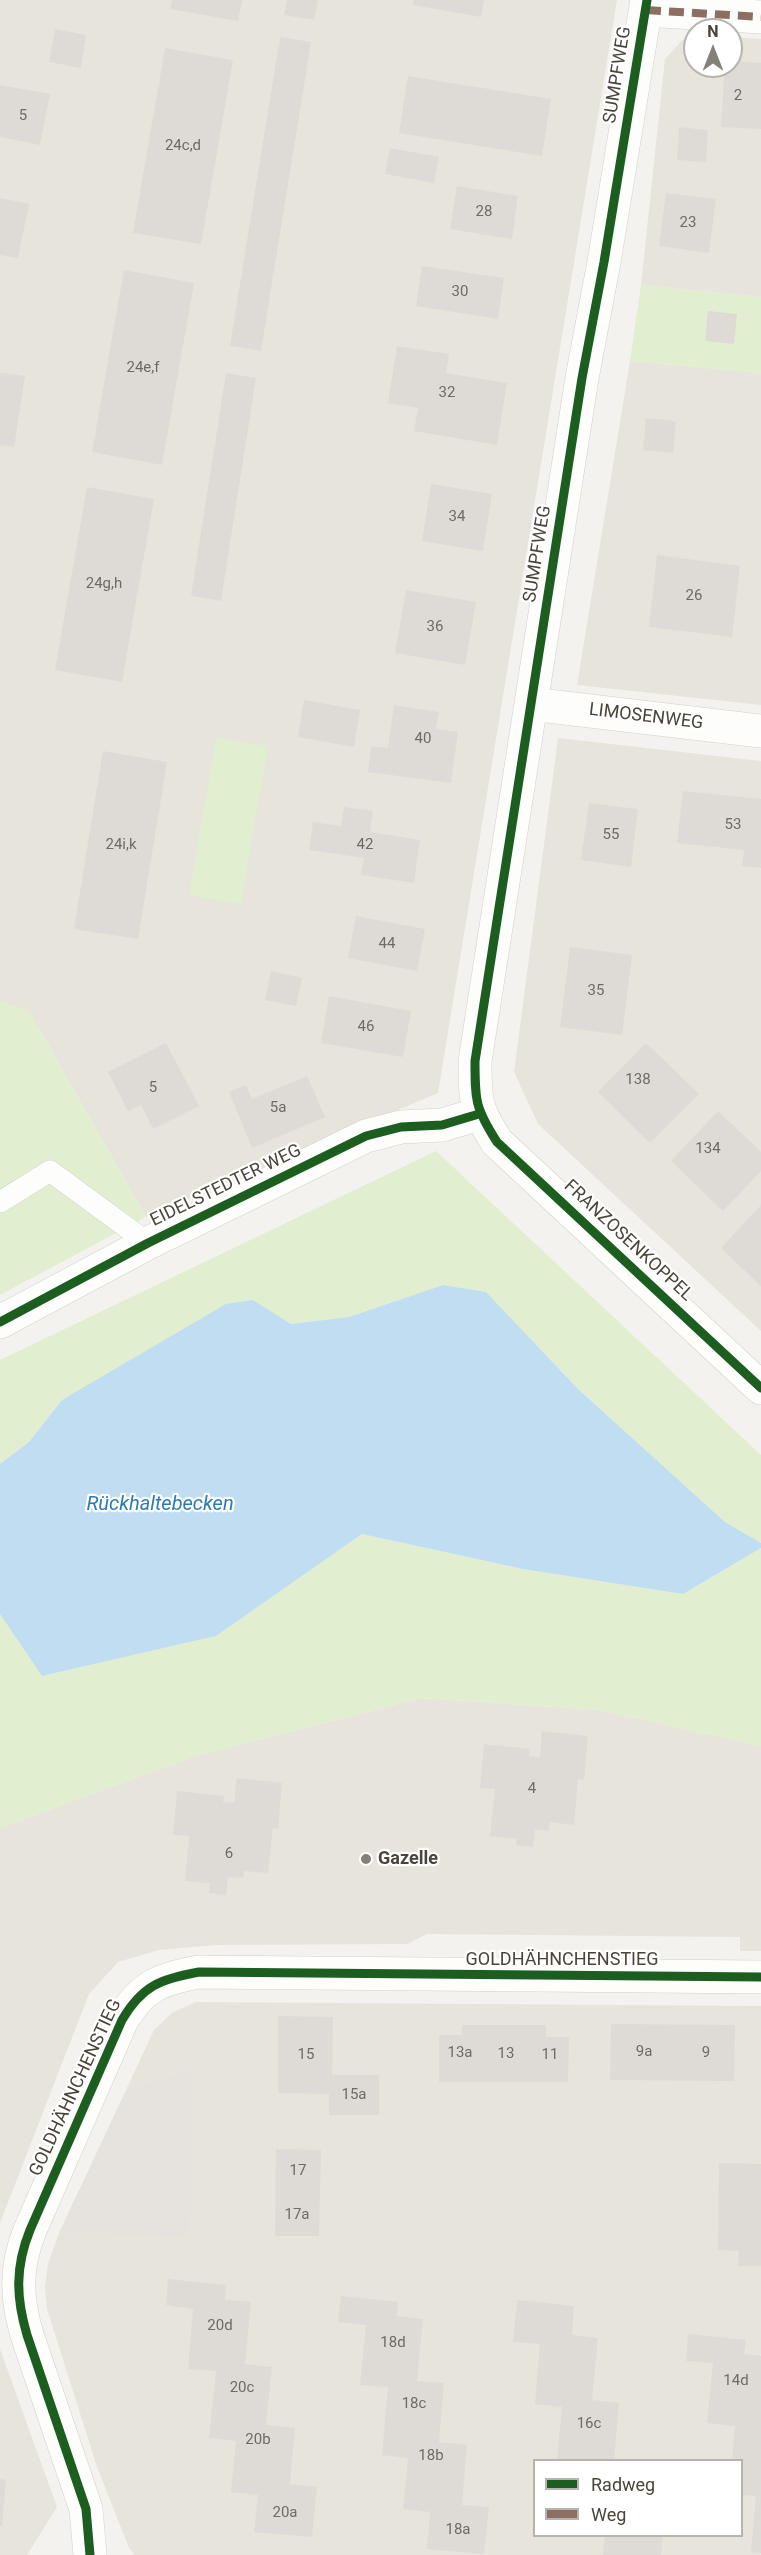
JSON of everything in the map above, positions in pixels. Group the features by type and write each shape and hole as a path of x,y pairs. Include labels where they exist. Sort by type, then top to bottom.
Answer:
{"street":[{"path":"646,5 761,17"},
{"name":"SUMPFWEG","path":"479,1114 475,1061 582,378 646,5"},
{"name":"LIMOSENWEG","path":"531,704 761,731"},
{"name":"EIDELSTEDTER WEG","path":"0,1322 148,1243 366,1136 401,1127 442,1125 479,1114"},
{"name":"FRANZOSENKOPPEL","path":"479,1114 497,1142 514,1159 761,1388"},
{"name":"GOLDHÄHNCHENSTIEG","path":"90,2555 86,2509 27,2336 19,2308 17,2276 22,2250 30,2230 122,2020 134,2000 151,1986 172,1977 199,1972 761,1977"}],"lane":[{"path":"0,1202 50,1171 148,1243"}],"shaded area":[{"path":"0,0 617,0 438,1093 146,1217 29,1011 0,1002"},
{"path":"743,38 761,39 761,297 641,285 665,59 683,39 683,78 743,78"},
{"path":"630,361 761,373 761,705 577,685"},
{"path":"558,738 761,761 761,1331 538,1124 514,1072"},
{"path":"421,1698 599,1710 761,1746 761,1951 740,1951 740,1937 427,1934 407,1944 217,1945 159,1950 118,1962 89,1994 0,2223 0,1828 192,1757"},
{"path":"196,2002 761,2006 761,2555 135,2555 129,2548 97,2467 47,2309 45,2287 48,2264 59,2233 154,2030 173,2012"},
{"path":"194,2070 189,2237 59,2233 127,2090"},
{"path":"0,2349 57,2507 27,2555 0,2555"}],"green space":[{"path":"641,285 761,297 761,373 630,361"},
{"path":"216,737 268,746 241,904 189,895"},
{"path":"0,1002 29,1011 146,1217 0,1295"},
{"path":"436,1151 761,1455 761,1543 725,1522 578,1389 486,1292 443,1285 349,1317 291,1324 253,1300 62,1400 29,1442 0,1464 0,1360"},
{"path":"362,1534 523,1569 683,1594 761,1548 761,1746 599,1710 421,1698 192,1757 0,1828 0,1614 42,1676 216,1636"}],"water":[{"name":"Rückhaltebecken","path":"443,1285 486,1292 578,1389 725,1522 761,1543 761,1548 683,1594 523,1569 362,1534 216,1636 42,1676 0,1614 0,1464 29,1442 62,1400 226,1304 253,1300 291,1324 349,1317"}],"building":[{"path":"172,0 242,0 238,21 170,9"},
{"path":"287,0 318,0 314,20 284,15"},
{"path":"413,0 484,0 481,17 413,5"},
{"path":"55,29 86,35 81,68 49,62"},
{"path":"280,37 311,42 261,351 230,346"},
{"path":"165,48 233,60 201,244 133,233"},
{"path":"743,62 761,63 761,129 721,127 724,78 743,78"},
{"path":"408,76 551,99 542,156 399,133"},
{"path":"0,85 50,94 40,145 0,137"},
{"path":"679,127 708,130 706,162 677,160"},
{"path":"390,148 439,157 434,183 385,174"},
{"path":"457,186 518,196 512,239 450,229"},
{"path":"666,193 716,199 709,253 659,246"},
{"path":"0,198 29,204 18,258 0,255"},
{"path":"422,266 504,278 498,319 416,306"},
{"path":"124,270 194,283 162,465 92,452"},
{"path":"708,311 737,314 734,344 705,341"},
{"path":"397,346 449,354 446,373 507,383 497,445 414,431 418,408 388,403"},
{"path":"0,373 25,376 14,447 0,445"},
{"path":"226,373 256,378 221,601 191,596"},
{"path":"646,418 676,421 673,453 643,450"},
{"path":"431,484 492,494 483,551 422,541"},
{"path":"87,487 154,499 122,682 55,670"},
{"path":"657,555 740,566 732,637 649,627"},
{"path":"406,590 476,602 465,665 395,653"},
{"path":"304,700 360,710 354,747 298,737"},
{"path":"394,705 439,712 436,729 458,732 451,783 368,772 371,746 388,748"},
{"path":"103,751 167,762 138,939 74,929"},
{"path":"683,791 761,799 761,868 742,866 744,850 677,843"},
{"path":"589,803 638,809 631,867 581,860"},
{"path":"344,807 373,811 370,832 420,840 414,883 361,875 364,858 309,850 313,822 341,826"},
{"path":"356,916 425,929 417,971 348,958"},
{"path":"570,947 632,955 622,1035 560,1027"},
{"path":"271,971 302,978 296,1006 265,1000"},
{"path":"329,996 411,1011 403,1057 321,1043"},
{"path":"166,1043 199,1106 153,1129 141,1105 128,1111 108,1072"},
{"path":"646,1043 699,1094 650,1143 598,1092"},
{"path":"307,1076 325,1117 252,1148 229,1092 246,1085 252,1099"},
{"path":"718,1111 761,1152 761,1171 723,1211 671,1161"},
{"path":"761,1205 761,1286 721,1248"},
{"path":"542,1731 588,1736 584,1780 578,1779 574,1825 550,1822 549,1831 535,1829 533,1847 516,1845 517,1839 490,1836 495,1789 480,1788 484,1744 530,1749 529,1756 540,1757"},
{"path":"237,1778 282,1783 278,1829 273,1828 268,1873 244,1871 243,1878 228,1877 226,1895 209,1893 210,1883 185,1881 189,1836 173,1835 177,1791 224,1796 223,1802 234,1803"},
{"path":"278,2016 333,2017 332,2075 379,2075 379,2115 329,2115 329,2094 278,2093"},
{"path":"611,2024 735,2025 734,2081 610,2080"},
{"path":"462,2025 546,2025 546,2037 569,2037 568,2082 439,2082 439,2035 462,2035"},
{"path":"276,2149 321,2150 319,2236 275,2236"},
{"path":"719,2163 761,2164 761,2266 738,2266 739,2251 718,2250"},
{"path":"168,2279 226,2285 225,2300 251,2302 245,2364 272,2367 266,2425 295,2428 290,2484 317,2487 312,2537 254,2532 258,2495 231,2492 236,2441 209,2438 216,2371 188,2369 193,2309 166,2305"},
{"path":"341,2296 398,2302 397,2316 423,2319 417,2381 444,2383 439,2442 467,2445 462,2505 489,2507 484,2554 427,2549 430,2512 403,2509 408,2458 382,2455 388,2387 360,2385 366,2325 338,2322"},
{"path":"517,2300 574,2306 572,2335 598,2338 592,2400 619,2403 614,2459 557,2459 562,2407 535,2404 540,2344 513,2342"},
{"path":"688,2334 746,2340 744,2354 761,2356 761,2553 751,2552 756,2496 743,2495 743,2459 732,2459 735,2426 707,2423 713,2363 686,2361"},
{"path":"0,2479 6,2480 2,2526 0,2526"},
{"path":"605,2537 663,2537 661,2555 603,2555"}],"marked path":[{"path":"646,10 761,17"}],"cycle path":[{"path":"647,0 604,262 582,378 475,1061 475,1085 480,1112 497,1142 761,1388"},
{"path":"0,1322 148,1243 366,1136 401,1127 442,1125 479,1114"},
{"path":"90,2555 86,2509 23,2321 19,2295 20,2270 30,2230 122,2020 129,2008 145,1992 163,1981 199,1972 761,1977"}],"place":[{"name":"Gazelle","path":"366,1859"}]}
